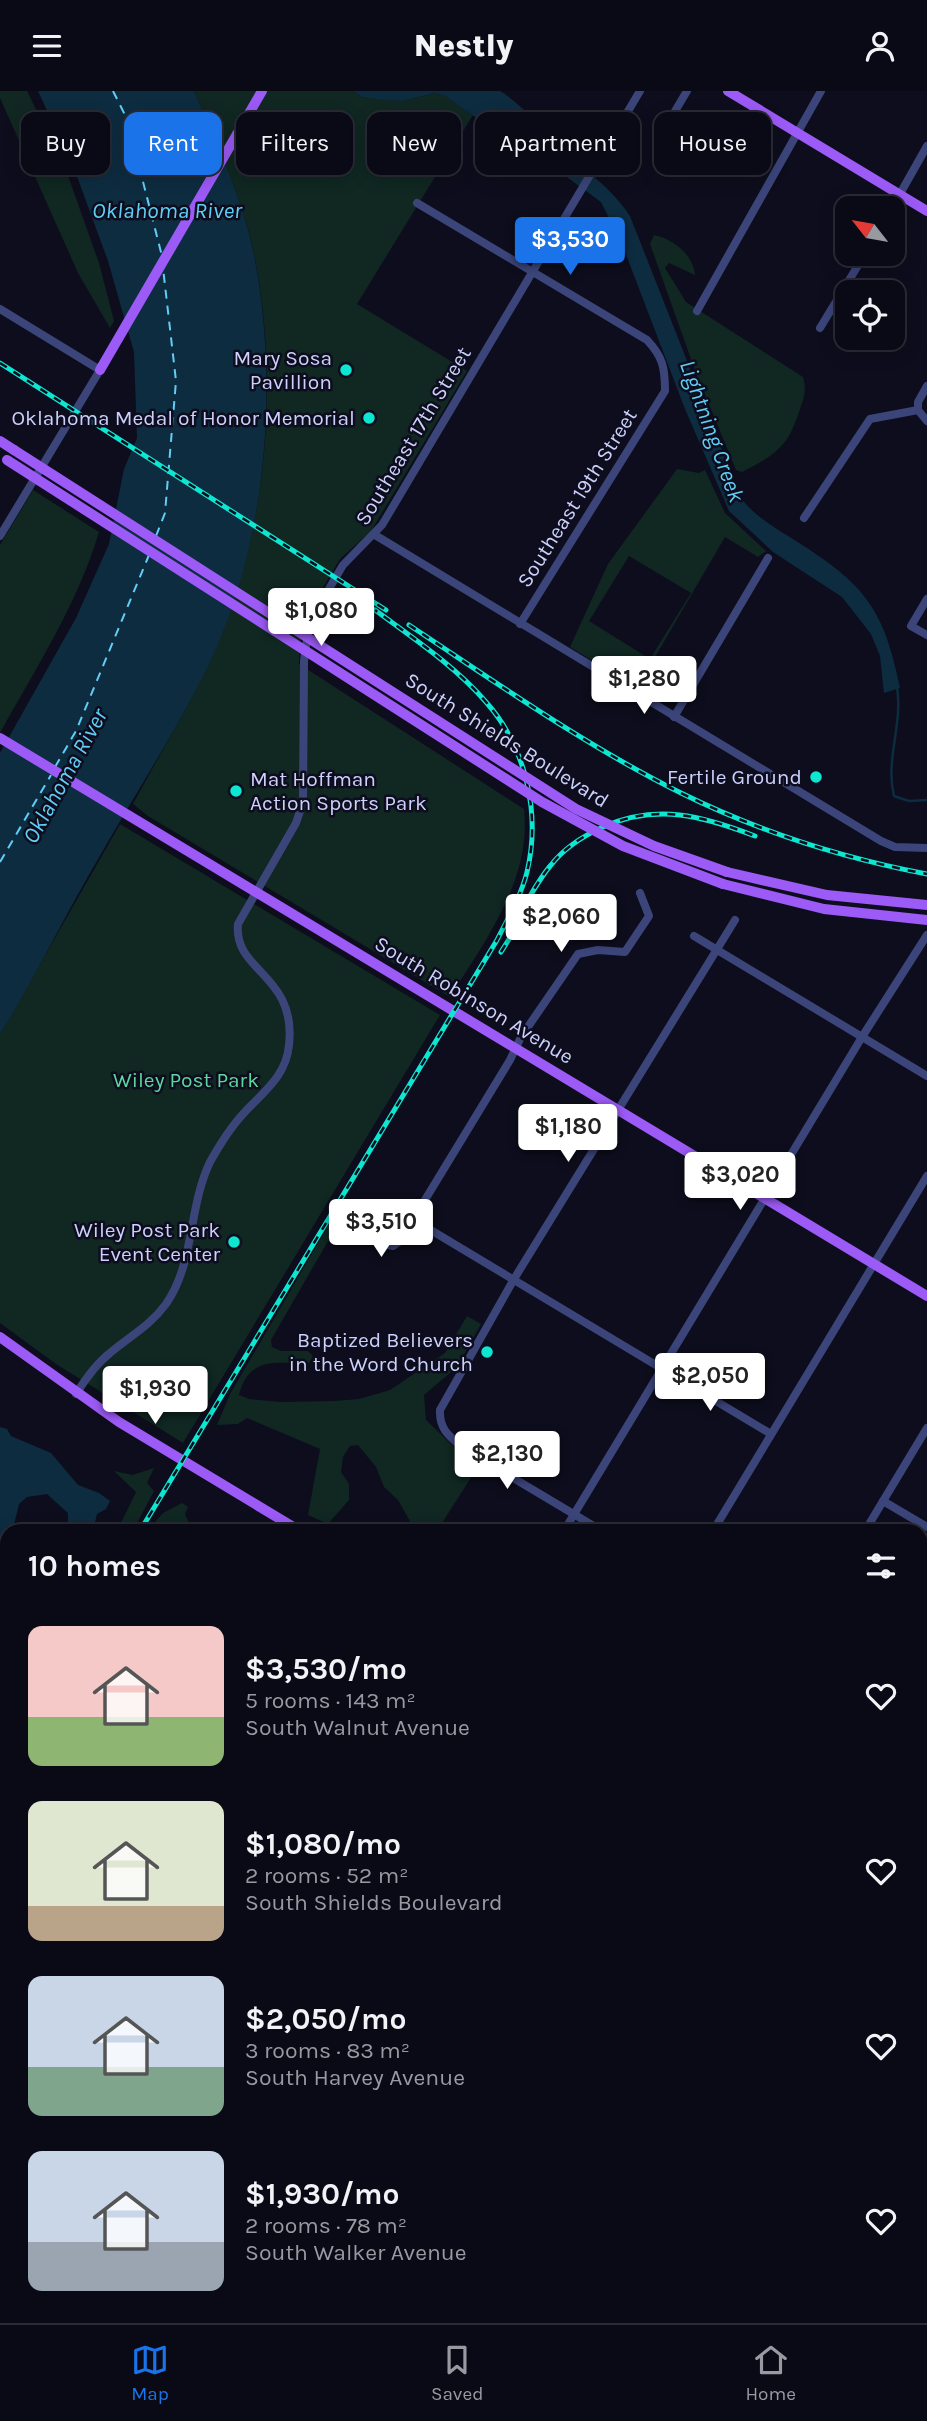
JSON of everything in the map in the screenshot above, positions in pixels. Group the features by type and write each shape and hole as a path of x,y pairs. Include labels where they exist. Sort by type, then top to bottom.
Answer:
{"main road":[{"path":"103,366 262,91"},
{"path":"728,91 927,211"},
{"name":"South Shields Boulevard","path":"0,441 576,809 667,852 727,872 827,895 927,905"},
{"name":"South Shields Boulevard","path":"4,458 542,802 623,846 723,884 824,909 927,920"},
{"name":"South Robinson Avenue","path":"0,738 927,1296"},
{"path":"0,1337 76,1394 289,1524"}],"street":[{"name":"Southeast 17th Street","path":"76,1394 93,1369 112,1351 138,1335 167,1303 184,1266 194,1209 211,1162 241,1116 275,1081 286,1061 290,1033 284,1002 269,977 246,958 236,938 238,924 296,823 303,802 304,661 311,618 347,559 375,535 640,91"},
{"path":"675,112 687,91"},
{"path":"697,311 821,91"},
{"path":"900,194 927,146"},
{"path":"417,203 532,271"},
{"path":"820,328 858,266"},
{"name":"Southeast 19th Street","path":"520,624 665,391 665,365 659,352 647,340 532,271"},
{"path":"0,309 103,366 0,536"},
{"path":"927,386 918,402 918,410 927,421"},
{"path":"804,518 867,422 876,416 918,410"},
{"path":"375,535 886,844 927,848"},
{"path":"674,717 768,558"},
{"path":"927,599 911,626 927,635"},
{"path":"335,1216 390,1246 400,1241 516,1047 578,954 598,950 625,952 649,916 640,893"},
{"path":"591,1524 463,1448 444,1432 439,1422 440,1410 514,1279 735,920"},
{"path":"569,1524 862,1037 927,935"},
{"path":"694,936 927,1076"},
{"path":"717,1524 927,1176"},
{"path":"414,1220 771,1434"},
{"path":"869,1524 927,1428"},
{"path":"883,1500 922,1524"}],"green space":[{"path":"0,91 27,91 37,112 21,112 21,145 0,98"},
{"path":"194,91 352,91 362,97 403,101 435,93 445,96 473,115 461,135 461,112 367,112 367,175 436,175 357,304 467,371 371,531 340,559 307,614 300,644 299,664 524,809 525,835 513,884 491,931 450,997 148,816 133,804 196,688 233,602 247,553 264,452 266,349 253,249 222,156 222,112 203,112"},
{"path":"34,175 68,175 99,263 114,321 110,328 78,273"},
{"path":"654,235 675,244 690,260 695,275 669,263 665,268 686,302 803,377 804,397 786,441 773,454 742,472 736,470 696,373 650,244"},
{"path":"677,469 699,473 705,470 725,513 766,551 758,557 725,537 637,688 570,647 608,564","holes":["629,556 691,593 650,659 589,621"]},
{"path":"33,490 99,532 68,610 0,733 0,545"},
{"name":"Wiley Post Park","path":"120,824 440,1015 183,1443 56,1364 0,1323 0,1034"},
{"path":"330,1223 335,1223 331,1236 271,1340 272,1347 281,1351 308,1351 313,1356 309,1363 272,1363 256,1368 243,1383 239,1395 249,1399 280,1402 334,1401 359,1399 390,1390 445,1353 467,1316 481,1324 457,1367 424,1395 426,1420 451,1444 479,1465 441,1524 411,1524 398,1500 384,1487 376,1467 358,1445 350,1446 343,1457 341,1472 349,1484 349,1500 328,1524 308,1515 320,1449 247,1418 238,1424 217,1425 230,1394"},
{"path":"154,1468 147,1483 154,1491 137,1524 120,1524 136,1492 114,1471 132,1475"},
{"path":"182,1503 188,1507 185,1514 192,1524 153,1524 163,1513"}],"water":[{"name":"Oklahoma River","path":"38,91 194,91 203,112 124,112 124,175 222,175 222,156 248,229 261,299 265,349 264,453 247,556 233,605 215,651 175,728 0,1034 0,753 76,618 109,544 124,469 137,438 134,352 108,261 76,175 110,175 110,112 48,112"},
{"name":"Lightning Creek","path":"352,91 500,91 527,112 475,112 475,117 445,96 435,93 403,101 362,97"},
{"name":"Lightning Creek","path":"564,175 592,175 630,216 741,498 766,522 819,556 855,585 868,601 887,637 900,688 884,693 880,656 871,634 842,597 773,552 729,511 685,409 622,244 601,202"},
{"path":"0,1427 7,1429 11,1436 51,1453 78,1485 99,1493 110,1501 106,1509 97,1514 95,1524 68,1524 68,1513 47,1494 27,1497 19,1504 14,1524 0,1524"}],"waterway":[{"name":"Lightning Creek","path":"897,687 898,715 892,769 894,796 909,801 927,800"}],"ferry route":[{"path":"113,91 127,119 162,256"},
{"path":"156,536 165,513 176,381 163,268"},
{"path":"55,767 76,731 149,555"},
{"path":"0,862 51,775"}],"railway":[{"path":"0,363 386,610"},
{"path":"144,1524 497,940 518,898 527,872 532,827 527,782 511,739 500,720 461,676 375,610"},
{"path":"409,625 576,734 646,775 710,807 801,842 927,874"},
{"path":"518,916 542,877 562,853 588,834 623,820 642,815 680,815 717,823 755,836"},
{"path":"501,952 527,910"}],"place":[{"name":"Mary Sosa Pavillion","path":"346,370"},
{"name":"Oklahoma Medal of Honor Memorial","path":"369,418"},
{"name":"Fertile Ground","path":"816,777"},
{"name":"Mat Hoffman Action Sports Park","path":"236,791"},
{"name":"Wiley Post Park Event Center","path":"234,1242"},
{"name":"Baptized Believers in the Word Church","path":"487,1352"}]}
